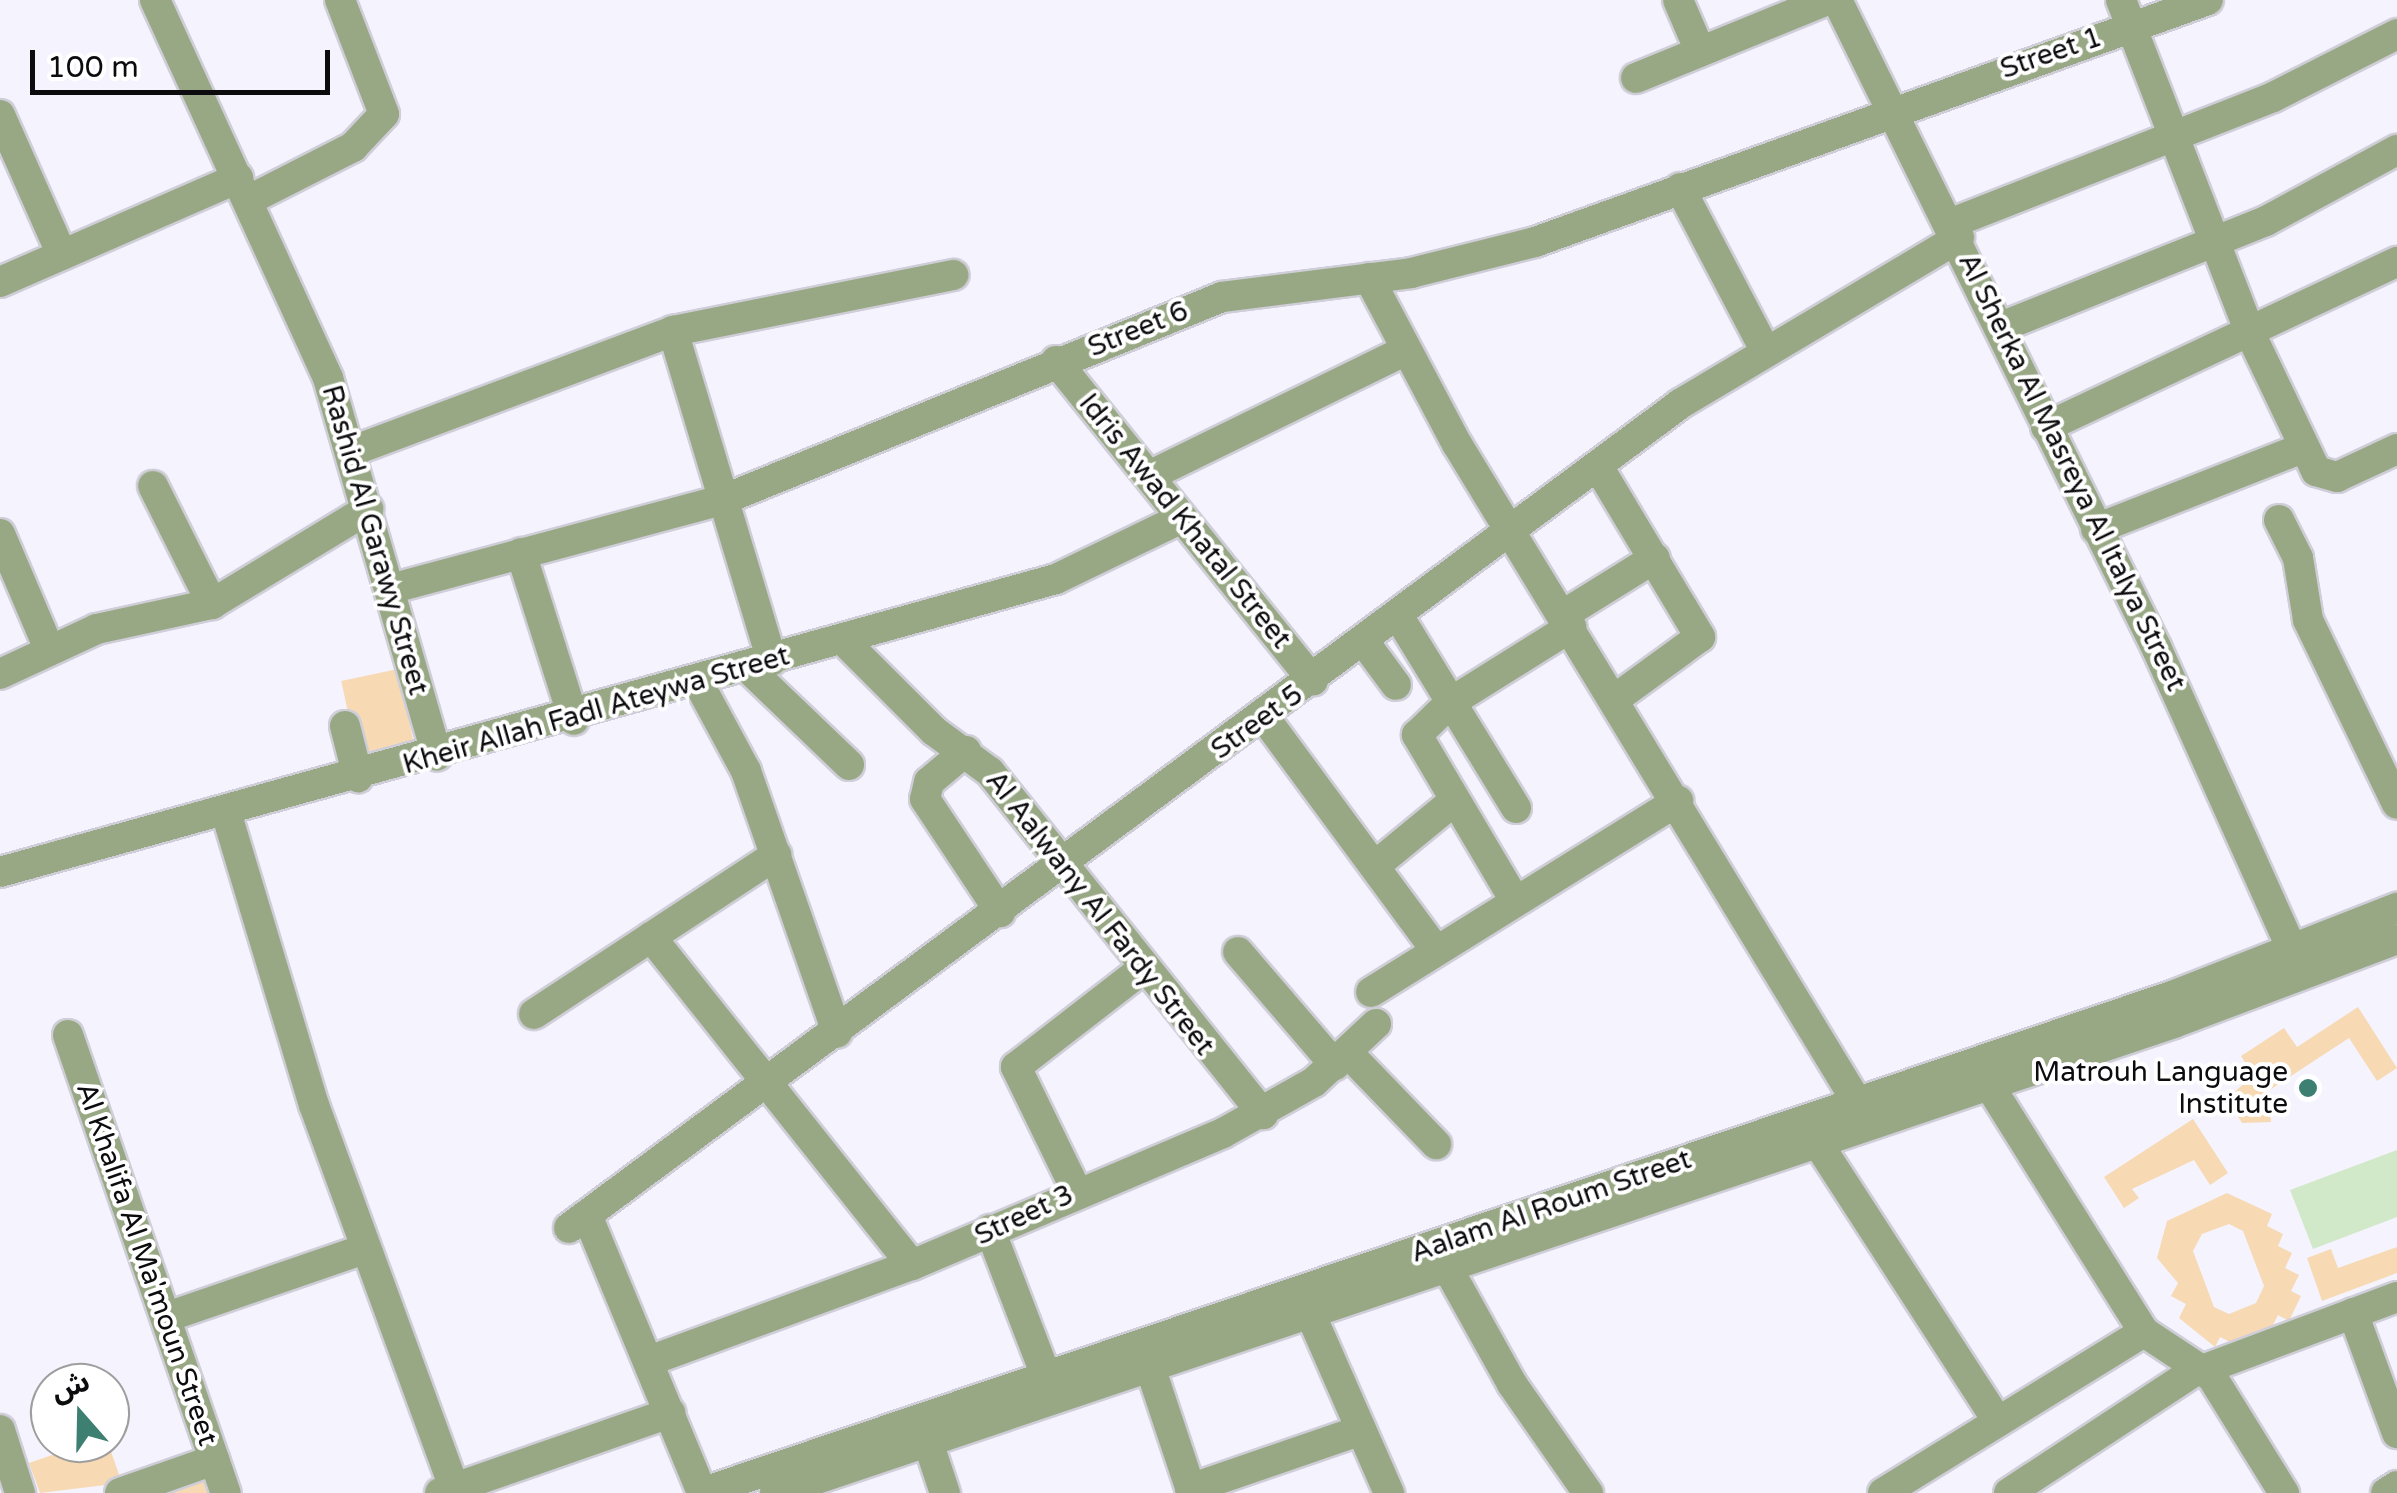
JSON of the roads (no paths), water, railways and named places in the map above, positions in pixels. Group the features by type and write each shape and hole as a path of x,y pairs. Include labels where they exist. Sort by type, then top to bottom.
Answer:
{"street":[{"name":"Rashid Al Garawy Street","path":"155,0 244,189 355,450 437,756"},
{"path":"0,282 353,146 384,114 340,0"},
{"path":"1678,0 1700,52"},
{"path":"1636,78 1827,0"},
{"name":"Al Sherka Al Masreya Al Italya Street","path":"1838,0 1956,231 2292,951"},
{"name":"Street 1","path":"1894,106 2126,13 2208,0"},
{"path":"2126,13 2250,333 2320,476 2337,478 2397,449"},
{"name":"Street 5","path":"648,1362 578,1222 1764,348 1956,231 2397,34"},
{"name":"Street 6","path":"390,589 724,499 1056,361 1222,297 1369,278 1495,254 1894,106"},
{"path":"0,115 62,255"},
{"path":"2001,327 2214,242 2397,150"},
{"path":"1680,188 1764,348"},
{"path":"2046,427 2397,262"},
{"path":"355,450 673,331 953,274"},
{"path":"1369,278 1512,534 1678,801 1857,1102"},
{"path":"673,331 724,499 760,664 849,765"},
{"path":"1149,476 1406,350"},
{"name":"Idris Awad Khatal Street","path":"1056,361 1313,681"},
{"path":"2096,529 2303,448"},
{"path":"1599,468 1700,637 1616,699"},
{"path":"153,486 212,604"},
{"path":"0,674 49,649 212,604 368,509"},
{"name":"Kheir Allah Fadl Ateywa Street","path":"0,872 574,720 1082,570 1182,518"},
{"path":"2279,520 2298,558 2308,620 2397,804"},
{"path":"0,534 49,649"},
{"path":"521,553 574,720"},
{"path":"1514,899 1417,735 1451,702 1655,558"},
{"path":"1399,618 1516,808"},
{"name":"Al Aalwany Al Fardy Street","path":"842,639 966,751 1140,971 1263,1114"},
{"path":"1365,642 1396,686"},
{"path":"699,684 746,771 837,1032"},
{"path":"1264,717 1436,949"},
{"path":"345,726 358,777"},
{"path":"966,751 929,782 925,800 1000,912"},
{"path":"1376,865 1454,801"},
{"path":"1371,992 1514,899 1678,801"},
{"path":"226,812 365,1249 450,1491 670,1413"},
{"path":"534,1014 776,855"},
{"name":"Aalam Al Roum Street","path":"775,1493 1150,1367 1296,1309 1857,1102 2292,951 2397,908"},
{"path":"652,937 764,1087 912,1265"},
{"name":"Aalam Al Roum Street","path":"702,1493 1046,1376 1447,1267 1989,1084 2397,938"},
{"path":"1238,952 1341,1059 1436,1144"},
{"path":"1076,1190 1016,1067 1140,971"},
{"name":"Street 3","path":"648,1362 912,1265 1076,1190 1263,1114 1341,1059 1376,1024"},
{"name":"Al Khalifa Al Ma'moun Street","path":"68,1035 226,1493"},
{"path":"1989,1084 2144,1332 2200,1369 2284,1493"},
{"path":"1817,1142 1998,1422"},
{"path":"990,1230 1046,1376"},
{"path":"167,1317 365,1249"},
{"path":"1447,1267 1512,1384 1588,1493"},
{"path":"2010,1493 2200,1369 2397,1296"},
{"path":"1296,1309 1389,1493"},
{"path":"2352,1313 2387,1377 2397,1433"},
{"path":"1883,1493 2144,1332"},
{"path":"648,1362 702,1493"},
{"path":"1150,1367 1191,1491 1356,1432"},
{"path":"0,1430 20,1493"},
{"path":"928,1442 944,1493"},
{"path":"120,1493 214,1460"},
{"path":"2386,1493 2397,1486"}],"place":[{"name":"Matrouh Language Institute","path":"2308,1088"}]}
